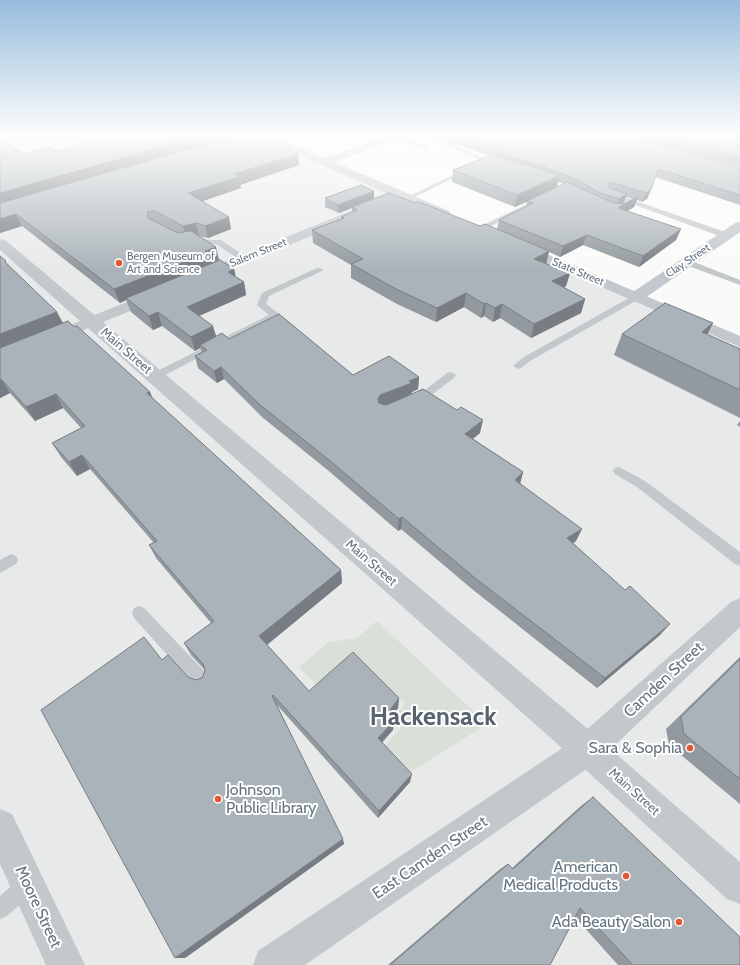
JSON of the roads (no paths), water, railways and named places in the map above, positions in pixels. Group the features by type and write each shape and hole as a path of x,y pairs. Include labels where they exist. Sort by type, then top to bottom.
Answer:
{"street":[{"path":"366,180 494,235"},
{"name":"Salem Street","path":"0,360 245,258 383,202 404,196"},
{"name":"Clay Street","path":"636,297 740,226"},
{"name":"State Street","path":"508,241 636,297 739,339"},
{"name":"Main Street","path":"0,243 587,750 740,886"},
{"name":"Camden Street","path":"587,750 740,610"},
{"name":"East Camden Street","path":"272,965 587,750"},
{"name":"Moore Street","path":"0,826 66,965"}],"lane":[{"path":"404,196 445,180"},
{"path":"609,194 725,235"},
{"path":"479,229 545,197"},
{"path":"622,208 633,202"},
{"path":"185,242 199,239 207,242 218,242 245,258"},
{"path":"686,262 740,283"},
{"path":"155,376 275,315 261,305 265,295 320,270"},
{"path":"518,366 527,359 636,297"},
{"path":"404,404 425,395 451,375"},
{"path":"619,471 641,484 740,560"},
{"path":"139,613 202,681"},
{"path":"0,909 28,885"}],"place":[{"name":"Bergen Museum of Art and Science","path":"119,263"},
{"name":"Sara & Sophia","path":"690,748"},
{"name":"Johnson Public Library","path":"218,799"},
{"name":"American Medical Products","path":"626,876"},
{"name":"Ada Beauty Salon","path":"679,922"}],"district":[{"name":"Hackensack","path":"433,718"}]}
